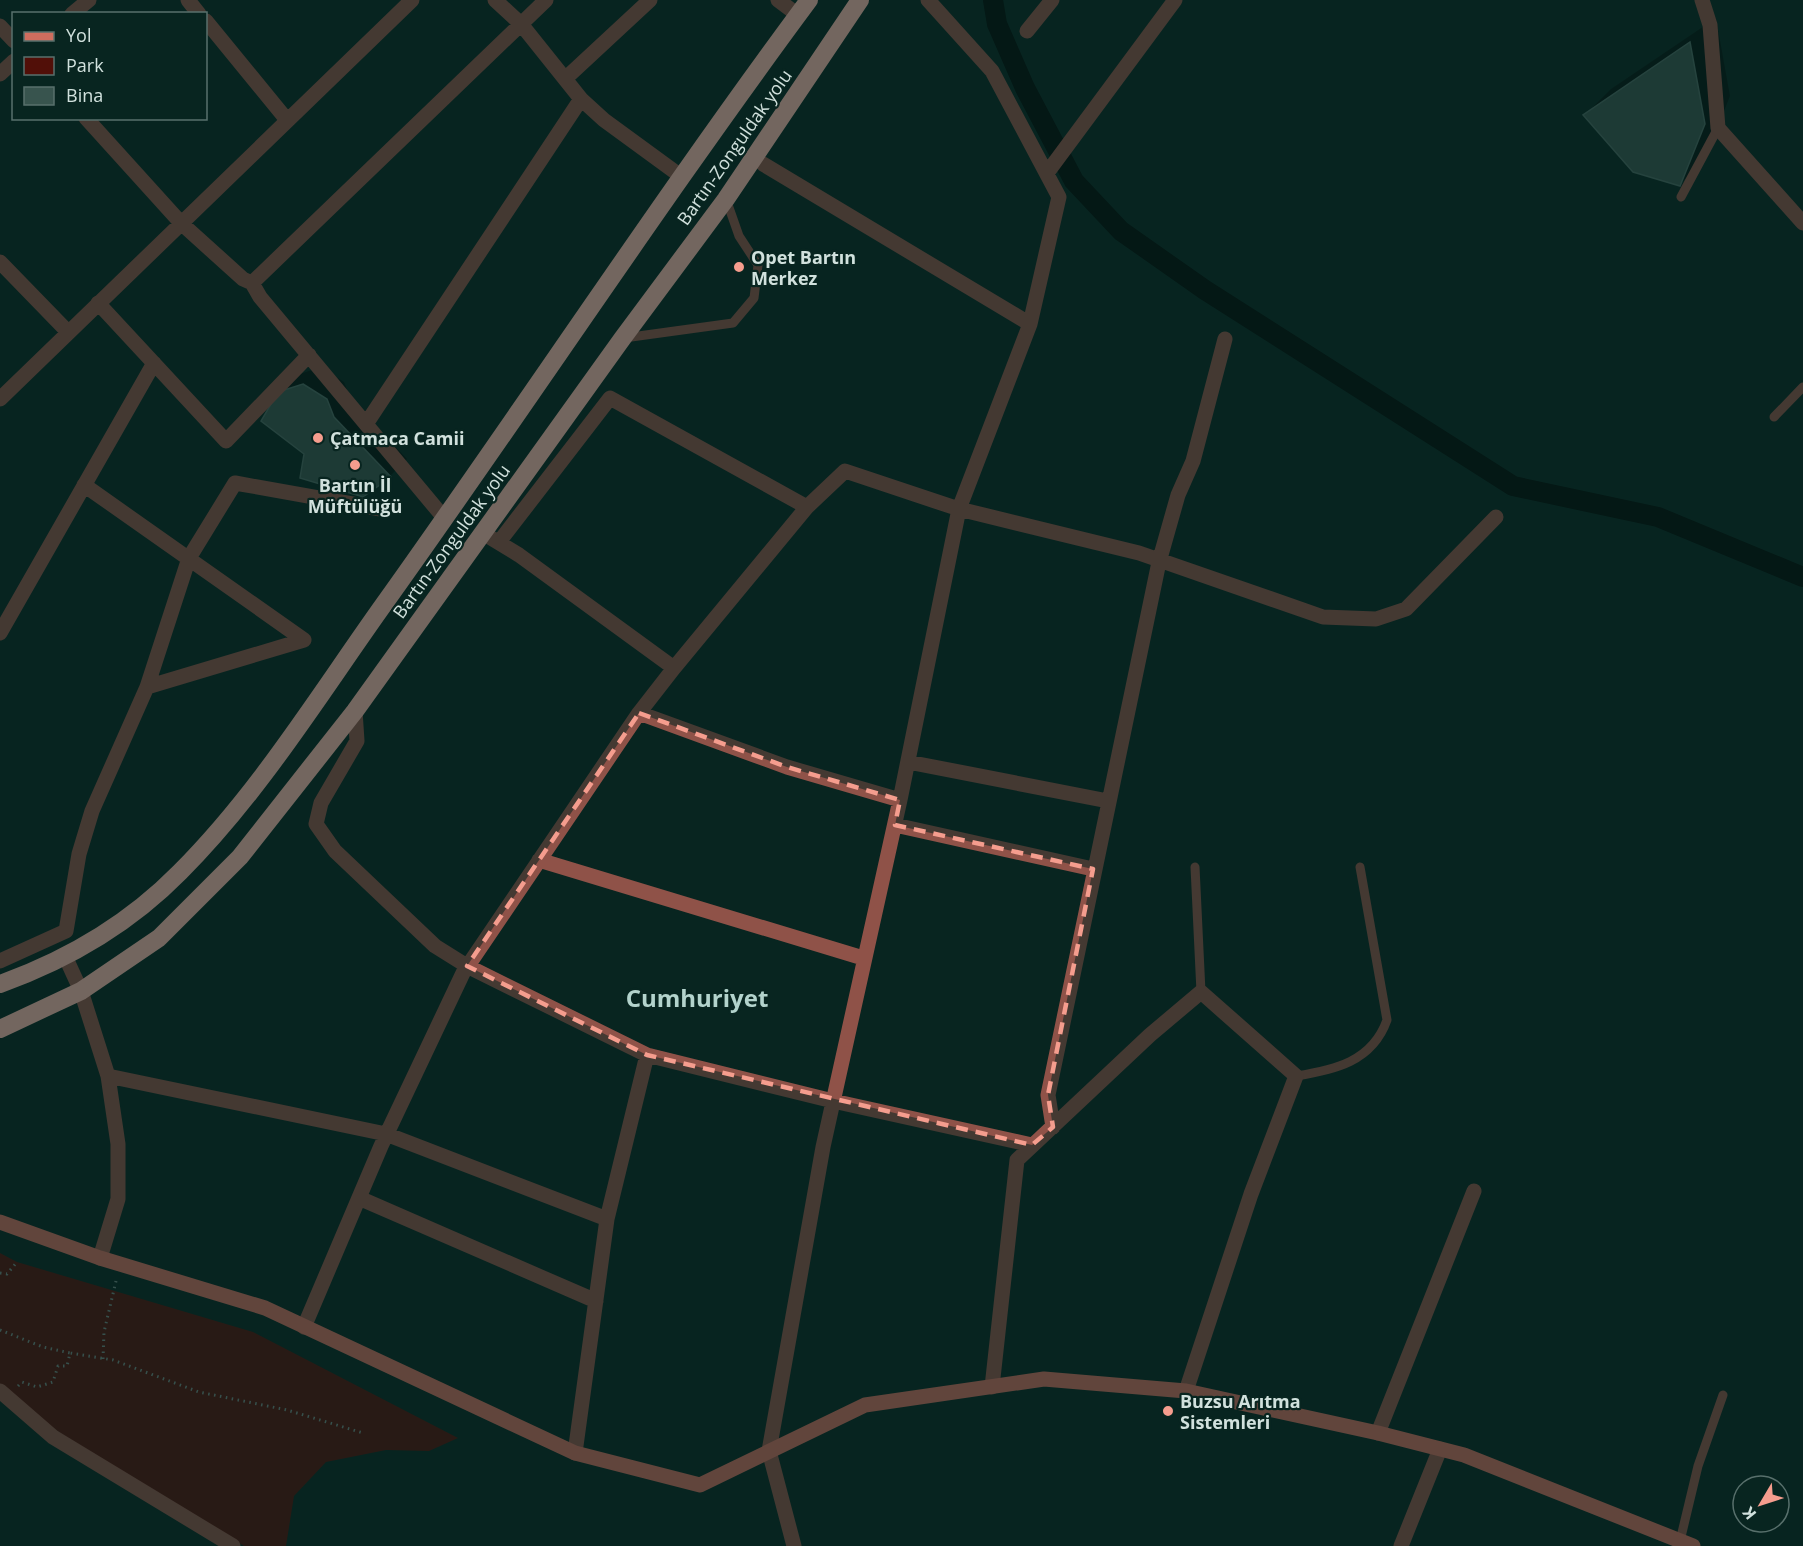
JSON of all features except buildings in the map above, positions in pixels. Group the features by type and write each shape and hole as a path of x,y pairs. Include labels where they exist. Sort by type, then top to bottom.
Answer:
{"highway":[{"name":"Bartın-Zonguldak yolu","path":"0,1029 81,991 159,938 240,857 491,538 621,339 726,199 860,0"},
{"name":"Bartın-Zonguldak yolu","path":"0,984 85,946 127,918 179,874 242,803 445,519 682,177 804,7"}],"main road":[{"path":"0,1222 100,1258 265,1308 575,1453 700,1485 865,1405 1044,1379 1186,1391 1378,1433 1464,1455 1687,1543"}],"street":[{"path":"74,12 89,0"},
{"path":"188,0 197,12"},
{"path":"495,0 521,24 581,99 604,120 682,177"},
{"path":"252,283 546,0"},
{"path":"566,78 650,0"},
{"path":"778,0 804,7"},
{"path":"794,1546 769,1452 822,1147 863,958 895,825 959,508 1029,324 1059,197 992,71 928,0"},
{"path":"1027,31 1052,0"},
{"path":"1047,173 1175,0"},
{"path":"1702,0 1710,25 1718,128 1803,223"},
{"path":"0,399 287,120 403,3"},
{"path":"207,22 287,120"},
{"path":"0,26 12,39"},
{"path":"0,74 12,64"},
{"path":"366,424 581,99"},
{"path":"88,120 181,223 243,279 252,283 260,297 445,519"},
{"path":"763,164 1029,324"},
{"path":"0,262 68,332"},
{"path":"98,303 226,441 309,355"},
{"path":"1053,1127 1048,1095 1093,869 1159,562 1178,495 1193,461 1225,339"},
{"path":"0,633 154,363"},
{"path":"674,668 491,538 610,398 807,507"},
{"path":"304,1327 386,1134 467,966 639,713 807,507 845,471 959,508 1139,553 1159,562 1323,616 1376,619 1406,609 1496,517"},
{"path":"0,961 66,931 79,855 92,811 147,687 189,558 235,483 386,510"},
{"path":"84,485 304,640 147,687"},
{"path":"355,711 357,741 321,803 315,824 335,851 427,938 467,966 647,1055 833,1101 1032,1145"},
{"path":"639,713 787,767 900,800"},
{"path":"908,762 1108,801"},
{"path":"895,825 1093,869"},
{"path":"539,860 863,958"},
{"path":"65,956 81,991 108,1076 118,1144 118,1199 100,1258"},
{"path":"992,1387 1017,1160 1150,1035 1201,992 1296,1077 1251,1194 1186,1391"},
{"path":"575,1453 607,1219 647,1055"},
{"path":"108,1076 386,1134 607,1219"},
{"path":"1378,1433 1474,1191"},
{"path":"358,1198 596,1301"},
{"path":"8,1389 53,1437 233,1546"},
{"path":"1401,1546 1440,1449"}],"lane":[{"path":"1681,197 1718,128"},
{"path":"621,339 733,323 754,298 758,265 739,236 726,199"},
{"path":"1774,417 1803,387"},
{"path":"1195,867 1201,992"},
{"path":"1296,1077 1336,1070 1362,1054 1381,1034 1387,1020 1360,867"},
{"path":"1687,1543 1698,1466 1723,1395"}],"path":[{"path":"0,1273 7,1274 17,1262"},
{"path":"103,1359 104,1332 120,1264"},
{"path":"0,1330 43,1347 103,1359 199,1392 287,1410 363,1433"},
{"path":"8,1389 22,1382 37,1387 53,1382 58,1366 67,1366 70,1353"}],"highlighted area":[{"path":"639,713 787,767 900,800 895,825 1093,869 1048,1095 1053,1127 1032,1145 647,1055 467,966"}],"green space":[{"path":"0,1253 17,1262 253,1332 458,1438 429,1451 386,1450 326,1462 294,1496 286,1546 244,1546 60,1433 0,1387"}],"waterway":[{"path":"993,0 997,24 1025,88 1074,181 1121,231 1205,290 1513,486 1658,517 1803,577"}],"place":[{"name":"Opet Bartın Merkez","path":"739,267"},
{"name":"Çatmaca Camii","path":"318,438"},
{"name":"Bartın İl Müftülüğü","path":"355,465"},
{"name":"Buzsu Arıtma Sistemleri","path":"1168,1411"}],"district":[{"name":"Cumhuriyet","path":"697,997"}]}
